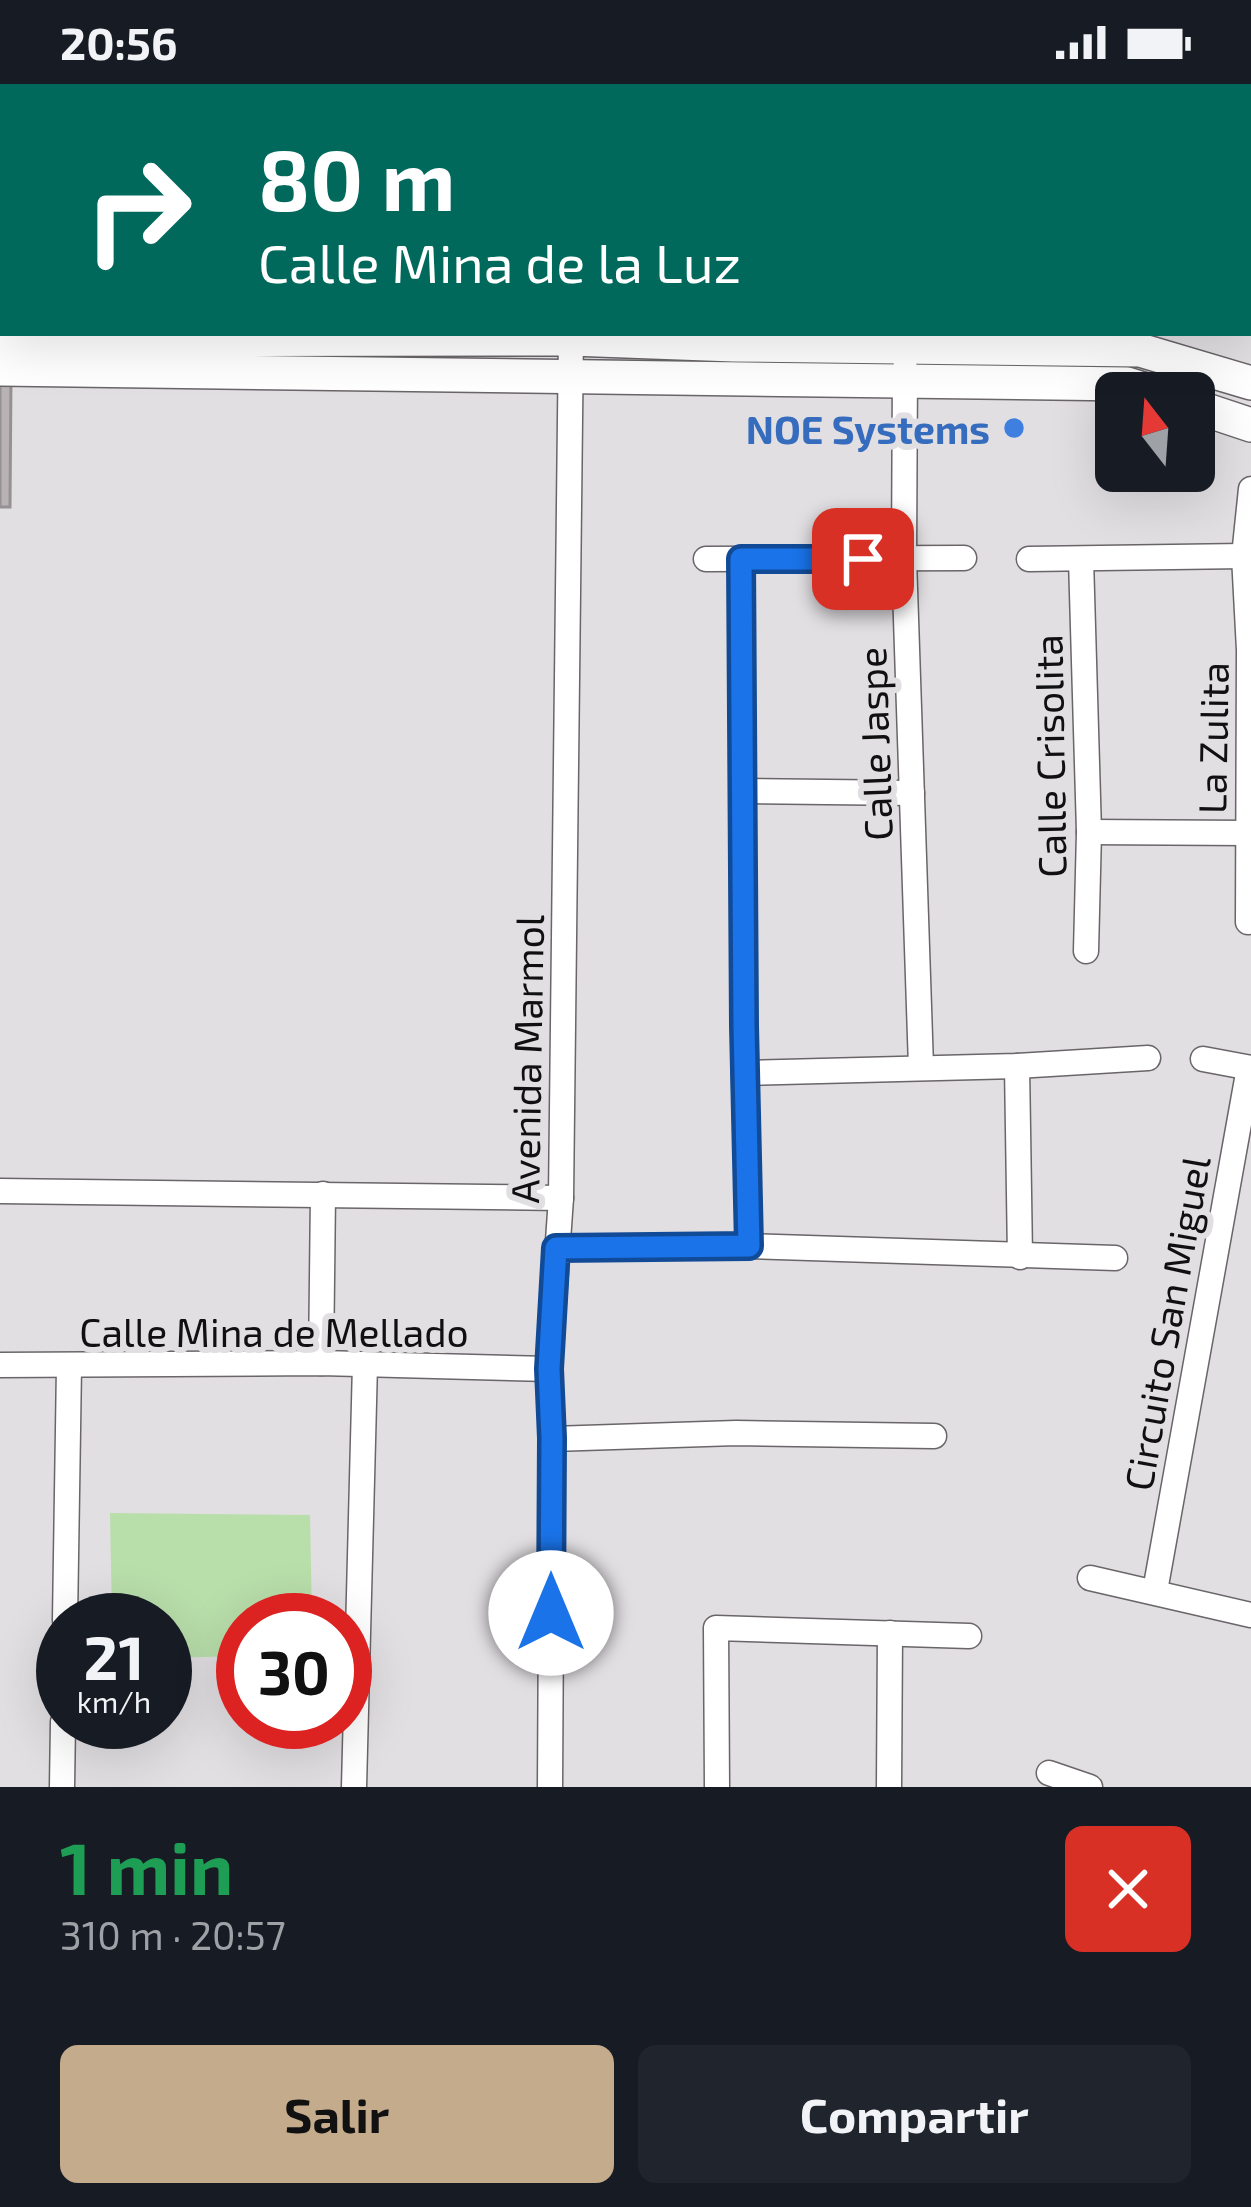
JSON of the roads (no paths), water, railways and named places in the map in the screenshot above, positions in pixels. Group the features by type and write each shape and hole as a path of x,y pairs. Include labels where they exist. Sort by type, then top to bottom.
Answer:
{"main road":[{"path":"0,340 571,336 904,347 1140,341 1251,383"},
{"path":"0,369 1095,384"},
{"path":"1215,413 1251,425"}],"street":[{"name":"Avenida Marmol","path":"550,1787 549,1369 561,1198 571,336"},
{"name":"Calle Jaspe","path":"904,347 904,559 921,1067"},
{"name":"La Zulita","path":"1248,922 1250,650 1244,556 1251,489"},
{"path":"1029,559 1244,556"},
{"path":"706,560 964,558"},
{"path":"741,559 749,1246"},
{"name":"Calle Crisolita","path":"1081,560 1089,832 1086,951"},
{"path":"742,791 912,794"},
{"path":"1089,832 1247,833"},
{"path":"745,1073 1148,1058"},
{"name":"Circuito San Miguel","path":"1155,1591 1250,1068 1203,1059"},
{"path":"1018,1066 1020,1257"},
{"path":"0,1191 561,1198"},
{"path":"322,1194 322,1364"},
{"path":"556,1248 749,1246 1114,1258"},
{"path":"354,1787 365,1364"},
{"name":"Calle Mina de Mellado","path":"0,1365 365,1364 549,1369"},
{"path":"65,1593 69,1366"},
{"path":"552,1438 736,1433 934,1436"},
{"path":"1090,1578 1251,1615"},
{"path":"716,1787 716,1628 969,1636"},
{"path":"889,1787 890,1633"},
{"path":"62,1787 63,1749"},
{"path":"1049,1773 1090,1787"}],"place":[{"name":"NOE Systems","path":"1014,428"}]}
